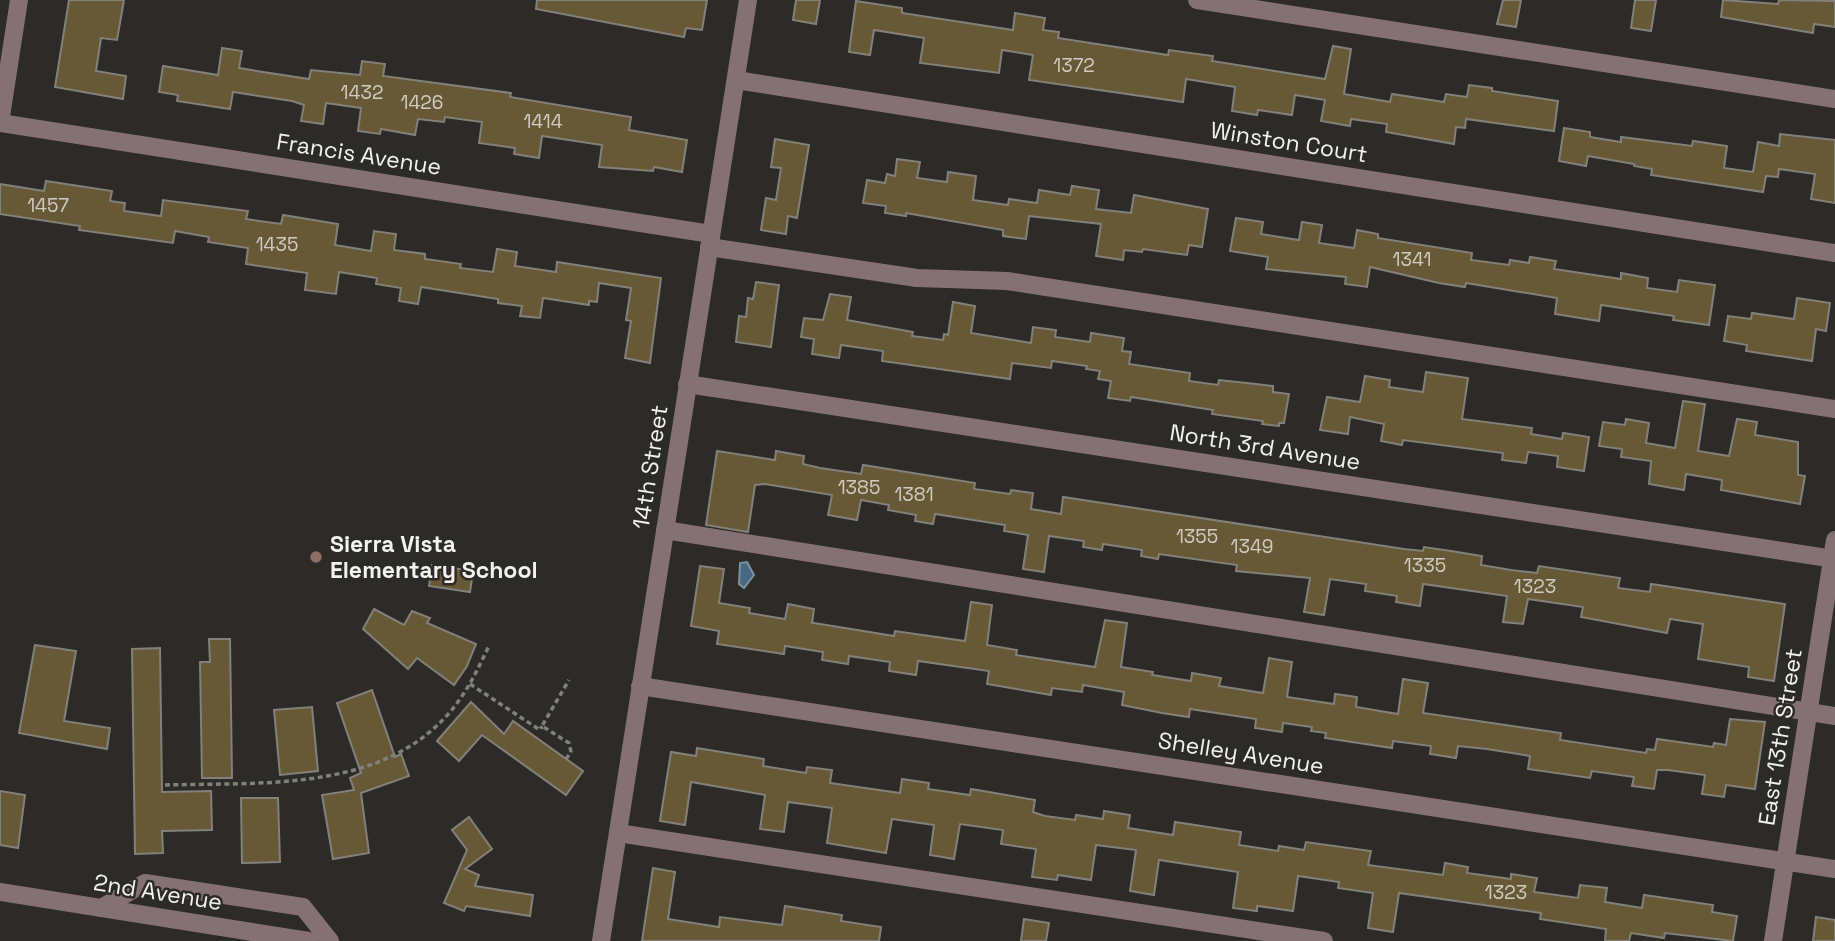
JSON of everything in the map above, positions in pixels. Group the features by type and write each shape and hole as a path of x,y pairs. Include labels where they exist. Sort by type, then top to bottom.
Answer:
{"street":[{"path":"0,123 19,0"},
{"name":"14th Street","path":"601,941 748,0"},
{"path":"1197,0 1835,99"},
{"name":"Winston Court","path":"736,80 1835,253"},
{"name":"Francis Avenue","path":"0,123 917,278 1007,281 1835,409"},
{"name":"North 3rd Avenue","path":"687,384 1834,558"},
{"path":"665,530 1835,716"},
{"name":"East 13th Street","path":"1773,941 1835,540"},
{"name":"Shelley Avenue","path":"640,686 1835,869"},
{"path":"618,832 1324,941"},
{"path":"101,908 145,883 303,907 330,941"},
{"name":"2nd Avenue","path":"0,892 309,941"}],"path":[{"path":"164,785 307,781 349,774 415,742 436,726 469,684 489,646"},
{"path":"469,684 540,730 569,680"},
{"path":"542,726 569,743 571,752 566,759"}],"water":[{"path":"747,562 754,575 744,588 739,584 740,563"}],"building":[{"path":"69,0 124,0 117,40 101,38 96,71 126,76 123,99 55,87"},
{"path":"537,0 707,0 702,30 686,28 684,37 536,9"},
{"path":"796,0 820,0 816,24 793,20"},
{"path":"1503,0 1521,0 1516,27 1497,24"},
{"path":"1635,0 1656,0 1651,31 1631,28"},
{"path":"1723,0 1778,4 1779,0 1835,1 1835,27 1814,24 1813,33 1721,17"},
{"path":"856,1 902,8 902,13 1013,30 1015,13 1045,18 1043,30 1059,32 1058,38 1168,55 1169,50 1213,56 1212,61 1325,79 1333,46 1351,49 1344,94 1390,102 1392,94 1444,102 1446,94 1467,97 1469,85 1492,88 1492,91 1558,101 1554,131 1466,119 1465,128 1456,127 1454,144 1386,132 1387,124 1351,119 1350,126 1321,121 1325,100 1295,95 1292,115 1258,110 1257,115 1232,111 1235,87 1186,79 1183,102 1029,80 1033,55 1002,50 999,73 920,63 924,38 874,30 870,55 849,52"},
{"path":"222,48 242,51 239,68 309,79 311,70 360,75 362,61 385,64 383,76 511,93 510,97 631,117 629,130 687,140 682,172 654,167 653,171 599,167 602,145 542,136 539,158 514,154 515,148 479,143 482,122 445,117 444,122 418,119 415,135 381,129 380,134 358,131 361,108 326,103 323,124 301,121 304,105 292,101 233,92 230,109 177,101 178,95 159,92 163,66 218,75"},
{"path":"1564,128 1590,132 1590,137 1621,142 1621,137 1692,146 1693,141 1727,146 1724,168 1753,172 1758,142 1779,146 1780,134 1835,140 1835,203 1811,199 1815,174 1779,169 1778,177 1766,176 1763,192 1651,175 1652,169 1588,156 1586,166 1559,161"},
{"path":"775,139 809,145 797,218 788,216 786,234 761,230 766,198 776,200 781,168 771,167"},
{"path":"897,159 920,162 917,178 947,182 948,172 976,176 973,200 1008,205 1009,199 1037,203 1039,190 1070,195 1072,186 1099,190 1096,209 1131,213 1134,195 1208,209 1202,247 1189,245 1187,255 1143,249 1142,252 1124,250 1123,260 1096,256 1101,224 1029,216 1026,239 1003,236 1003,230 906,213 906,216 885,213 886,206 863,203 867,180 885,183 887,174 895,176"},
{"path":"46,181 112,191 110,201 125,203 124,211 161,216 163,200 248,211 246,219 281,224 283,215 338,224 335,245 371,251 374,231 396,234 394,250 425,254 425,259 461,264 460,268 493,272 497,249 517,252 515,266 556,272 557,262 661,278 650,363 625,358 631,321 626,320 631,288 599,283 597,302 589,301 589,305 543,298 540,318 520,316 522,306 498,303 498,299 421,287 418,304 399,301 401,288 376,284 377,278 339,272 336,294 305,290 307,273 246,264 248,248 208,242 209,237 175,231 173,243 79,230 80,226 0,214 0,184 44,191"},
{"path":"1236,218 1263,222 1261,234 1299,240 1302,222 1322,225 1319,243 1354,248 1357,230 1378,234 1378,238 1472,253 1471,260 1509,265 1510,260 1529,263 1530,257 1556,261 1554,269 1621,279 1621,273 1648,278 1647,288 1677,292 1679,280 1715,285 1709,325 1673,320 1674,316 1601,305 1599,321 1555,314 1557,298 1466,283 1465,287 1439,283 1370,267 1367,287 1345,284 1346,277 1266,269 1268,257 1230,251"},
{"path":"756,282 779,285 771,347 736,342 739,316 746,317 748,298 753,299"},
{"path":"830,294 851,297 847,320 913,332 912,336 943,340 944,334 948,335 953,302 975,306 971,333 1031,343 1033,327 1056,330 1055,337 1090,342 1091,333 1124,338 1122,351 1131,352 1129,364 1190,373 1189,381 1218,385 1219,380 1273,386 1273,392 1289,394 1284,423 1279,423 1279,426 1262,424 1263,421 1212,414 1213,410 1131,397 1130,401 1108,398 1111,381 1098,379 1100,371 1086,369 1087,366 1052,361 1051,368 1012,363 1010,379 882,361 883,351 841,345 839,358 812,354 814,339 801,337 804,318 823,320"},
{"path":"1797,298 1830,303 1826,331 1816,329 1812,361 1746,351 1747,345 1724,341 1728,316 1751,319 1752,313 1794,319"},
{"path":"1426,372 1468,378 1462,419 1532,428 1531,434 1562,439 1563,433 1589,437 1584,471 1557,467 1558,456 1528,452 1526,463 1502,460 1503,453 1403,440 1402,445 1381,441 1384,424 1350,417 1348,434 1320,430 1327,397 1360,402 1365,376 1390,380 1389,387 1423,392"},
{"path":"1683,401 1705,404 1698,451 1729,456 1737,419 1757,422 1755,435 1798,442 1798,475 1805,476 1800,504 1721,490 1722,480 1686,474 1684,490 1649,484 1651,461 1621,457 1622,449 1599,446 1603,422 1625,425 1626,419 1649,423 1646,443 1675,448"},
{"path":"717,451 775,460 776,451 804,456 803,464 820,468 861,474 863,465 975,483 974,489 1010,494 1011,490 1033,493 1031,509 1061,514 1063,497 1404,549 1423,551 1424,547 1482,556 1481,565 1511,570 1537,573 1539,566 1620,578 1618,588 1650,592 1651,584 1785,604 1774,681 1748,677 1749,667 1698,659 1703,624 1670,619 1667,633 1581,617 1583,607 1528,599 1523,624 1503,622 1507,596 1423,584 1420,606 1396,602 1397,596 1365,591 1366,584 1330,579 1324,615 1304,612 1310,578 1236,571 1237,565 1159,554 1158,559 1141,556 1142,550 1103,544 1102,550 1083,547 1084,541 1049,536 1044,572 1023,569 1028,535 1004,531 1005,525 935,514 933,524 915,521 916,515 888,510 889,505 861,500 857,520 828,515 832,495 765,484 755,485 748,532 706,525"},
{"path":"432,565 473,571 470,592 429,586"},
{"path":"700,566 724,569 719,603 750,608 749,613 785,619 788,604 814,609 812,623 894,636 895,631 965,641 971,602 992,605 987,645 1017,650 1016,655 1095,667 1105,620 1127,623 1121,667 1153,672 1152,675 1191,681 1192,673 1221,678 1219,686 1263,693 1269,658 1292,662 1287,697 1334,704 1335,694 1357,697 1356,707 1398,714 1403,679 1428,683 1423,713 1561,733 1560,740 1646,753 1647,749 1655,750 1657,739 1713,747 1714,743 1726,745 1730,719 1765,722 1755,789 1726,785 1724,797 1702,794 1705,775 1668,770 1657,770 1654,789 1632,786 1634,777 1592,771 1590,778 1528,769 1530,756 1487,749 1458,746 1456,758 1430,754 1431,746 1393,741 1392,748 1325,738 1326,733 1311,731 1312,727 1283,723 1282,732 1255,728 1256,719 1190,709 1189,717 1162,713 1122,705 1124,692 1083,685 1082,692 1052,688 1051,695 987,684 989,671 918,661 916,675 889,671 890,662 849,656 848,664 822,660 823,652 785,646 784,654 717,644 719,631 691,626"},
{"path":"374,609 404,625 412,611 430,618 427,623 476,644 467,666 454,685 417,658 408,669 363,629"},
{"path":"209,639 230,639 232,778 202,778 200,662 210,662"},
{"path":"35,645 76,651 64,721 110,728 107,749 19,733"},
{"path":"160,648 162,792 211,791 212,830 162,831 163,853 135,854 132,649"},
{"path":"372,690 395,757 401,754 409,776 361,793 369,853 333,859 322,795 354,790 350,778 361,773 337,703"},
{"path":"471,702 504,734 513,721 583,771 566,795 482,735 459,761 437,741"},
{"path":"312,707 318,771 280,775 274,710"},
{"path":"697,748 764,759 763,766 806,773 807,767 832,770 830,783 900,793 902,779 929,783 928,789 970,795 971,789 1035,800 1033,812 1045,816 1075,820 1076,815 1103,819 1104,811 1130,815 1128,828 1173,835 1175,822 1241,832 1239,845 1278,851 1279,846 1304,850 1306,842 1371,851 1368,865 1443,875 1445,863 1468,867 1467,873 1511,879 1511,874 1537,878 1534,892 1578,898 1580,885 1607,888 1605,902 1642,908 1644,895 1713,905 1712,912 1737,916 1733,941 1665,933 1664,938 1631,933 1629,941 1605,941 1606,929 1540,919 1541,913 1399,893 1393,932 1368,928 1373,893 1338,888 1339,882 1298,876 1293,911 1257,906 1257,911 1233,908 1238,872 1159,860 1154,895 1130,891 1136,850 1096,845 1091,880 1058,875 1057,880 1032,877 1036,849 1001,844 1003,830 960,824 954,859 930,855 934,825 892,819 886,853 827,843 832,808 788,802 784,832 760,829 765,795 691,782 685,825 660,821 671,752 696,756"},
{"path":"0,791 25,795 18,848 0,845"},
{"path":"241,798 278,798 280,862 242,863"},
{"path":"469,817 492,849 465,869 479,875 475,886 533,895 530,916 466,906 464,911 444,903 467,850 452,830"},
{"path":"653,868 675,872 668,919 719,927 720,917 782,925 785,906 842,915 841,921 881,927 879,941 642,941"},
{"path":"1816,917 1835,920 1835,941 1813,941"},
{"path":"1024,919 1049,923 1046,941 1021,941"}],"place":[{"name":"Sierra Vista Elementary School","path":"316,557"}]}
